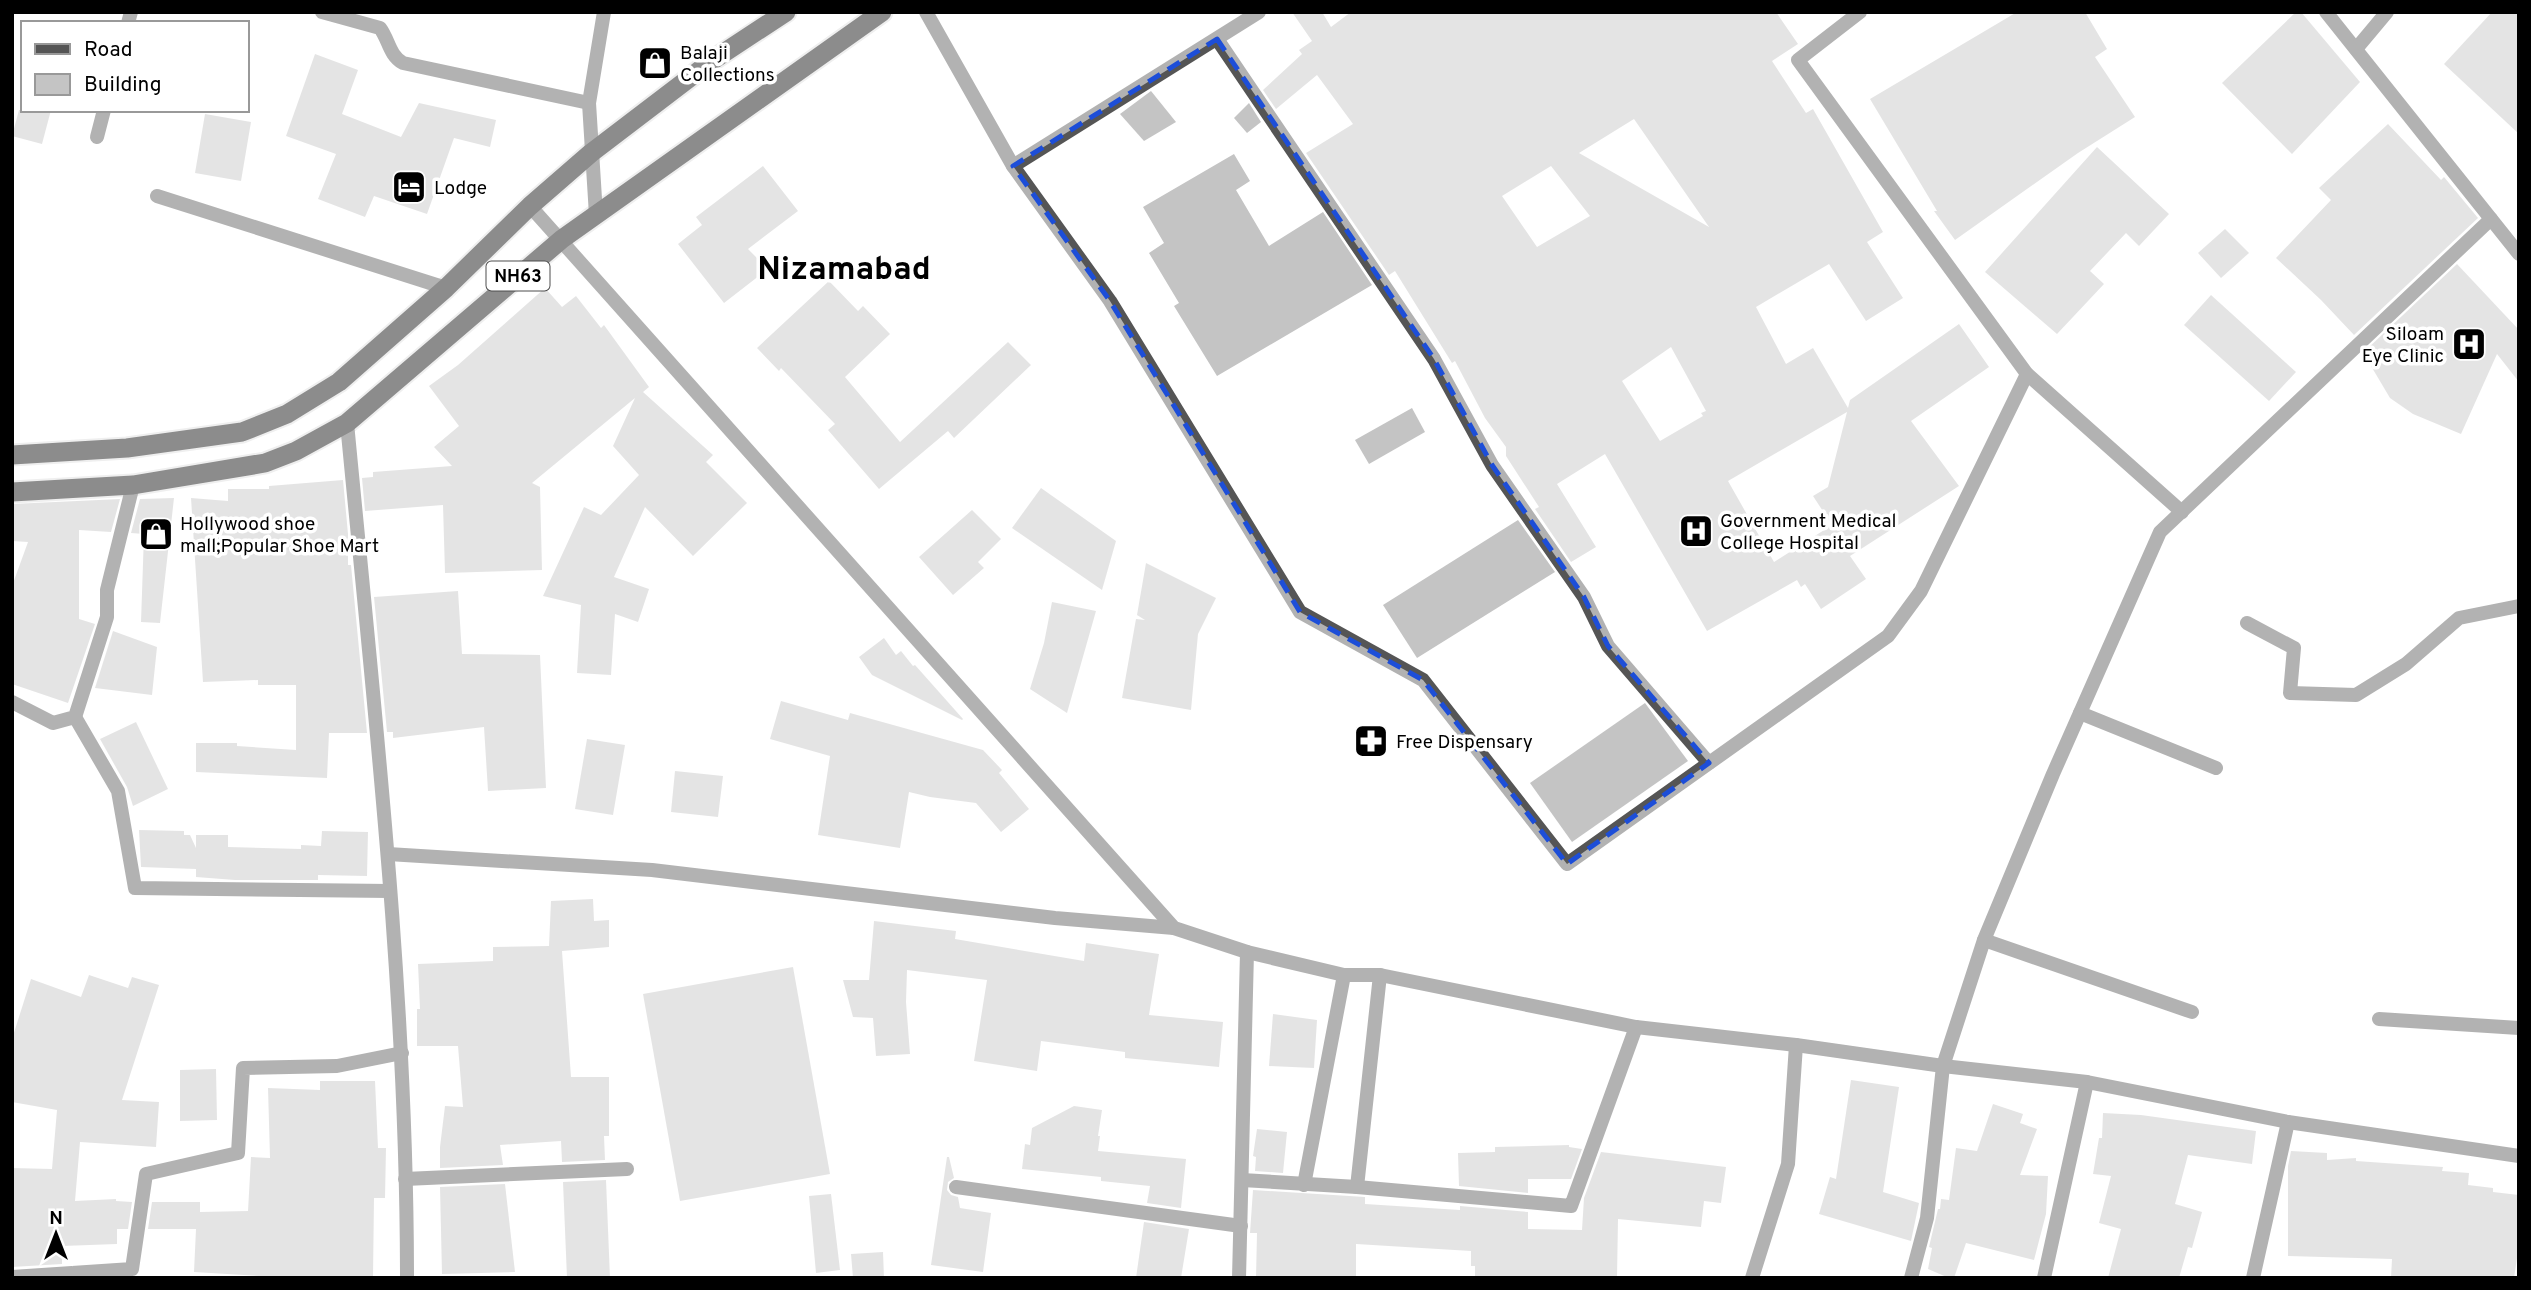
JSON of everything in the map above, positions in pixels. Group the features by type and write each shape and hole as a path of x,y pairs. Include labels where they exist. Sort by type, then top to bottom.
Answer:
{"highway":[{"name":"NH63","path":"12,455 127,448 242,432 287,414 338,382 446,288 530,206 591,153 713,60 786,12"},
{"name":"NH63","path":"12,492 133,485 265,463 296,452 347,423 562,239 882,12"}],"street":[{"path":"322,12 377,25 384,32 392,53 403,63 589,103"},
{"path":"596,215 589,103 604,12"},
{"path":"926,12 1013,166 1110,302 1300,612 1423,680 1567,864 1888,636 1921,591 2026,374"},
{"path":"1013,166 1259,12"},
{"path":"1860,12 1798,60 2026,374 2182,512"},
{"path":"2326,12 2519,254"},
{"path":"2356,49 2387,12"},
{"path":"1217,39 1434,359 1492,465 1584,597 1608,646 1709,763"},
{"path":"97,137 103,112"},
{"path":"157,196 446,288"},
{"path":"530,206 1174,928"},
{"path":"1911,1278 1927,1218 1943,1066 1984,940 2160,532 2491,219"},
{"path":"347,423 388,854 402,1053 407,1278"},
{"path":"133,485 107,590 107,617 75,717 118,791 135,888 390,891"},
{"path":"2246,623 2294,648 2290,693 2356,695 2406,664 2459,618 2519,606"},
{"path":"12,702 53,723 75,717"},
{"path":"2080,713 2216,768"},
{"path":"388,854 652,870 1055,918 1174,928 1247,952 1344,975 1380,975 1636,1027 2087,1082 2288,1122 2519,1156"},
{"path":"1984,940 2192,1012"},
{"path":"1239,1278 1247,952"},
{"path":"1304,1185 1344,975"},
{"path":"1357,1186 1380,975"},
{"path":"2379,1019 2519,1028"},
{"path":"1242,1180 1357,1186 1571,1206 1636,1027"},
{"path":"1752,1278 1788,1164 1796,1045"},
{"path":"12,1277 132,1269 146,1174 238,1153 243,1068 337,1066 402,1053"},
{"path":"2044,1278 2087,1082"},
{"path":"2253,1278 2288,1122"},
{"path":"405,1178 627,1169"},
{"path":"956,1186 1241,1226"}],"highlighted area":[{"path":"1217,39 1434,359 1492,465 1584,597 1608,646 1709,763 1567,864 1423,680 1300,612 1110,301 1013,166"}],"building":[{"path":"1292,12 1322,12 1331,27 1351,12 1776,12 1798,44 1772,61 1806,113 1813,109 1883,232 1867,242 1903,298 1866,321 1829,264 1756,307 1786,364 1813,348 1848,408 1850,400 1959,324 1989,367 1911,421 1959,486 1850,556 1866,579 1821,609 1805,584 1801,587 1797,580 1707,631 1605,454 1557,484 1596,547 1571,562 1535,509 1539,507 1506,456 1506,447 1485,418 1455,361 1452,363 1395,271 1389,275 1306,153 1353,124 1317,75 1276,109 1263,90 1302,54 1299,50 1312,41","holes":["1634,119 1709,227 1579,153","1551,166 1590,216 1537,247 1502,196","1671,347 1706,411 1701,413 1703,416 1660,441 1622,381","1847,412 1828,487 1813,496 1832,525 1774,562 1728,481"]},
{"path":"2017,12 2085,12 2107,49 2095,57 2135,117 2078,153 1955,240 1934,211 1937,211 1870,99"},
{"path":"2296,12 2301,12 2360,82 2292,154 2222,83"},
{"path":"2492,12 2519,12 2519,134 2444,64"},
{"path":"315,54 358,70 342,114 401,137 419,103 496,120 490,147 454,138 427,214 374,196 365,217 318,199 336,154 286,136"},
{"path":"1151,91 1176,122 1144,141 1120,114"},
{"path":"1249,103 1261,122 1247,133 1234,118"},
{"path":"19,110 50,112 42,144 12,136"},
{"path":"205,114 251,122 241,181 195,173"},
{"path":"2388,124 2441,180 2444,177 2478,218 2354,335 2276,258 2331,200 2319,188"},
{"path":"2097,147 2169,214 2139,246 2126,233 2090,271 2104,284 2057,334 1985,272"},
{"path":"1234,154 1250,181 1236,190 1269,246 1323,212 1372,285 1217,376 1174,306 1179,303 1149,253 1164,243 1143,207"},
{"path":"763,166 798,211 748,249 768,269 724,303 678,244 702,225 696,217"},
{"path":"2225,229 2249,253 2221,278 2198,253"},
{"path":"2457,264 2519,330 2519,382 2497,354 2461,434 2413,414 2390,398 2371,366 2377,360 2367,349"},
{"path":"829,281 858,311 863,306 890,334 845,377 900,442 1008,342 1031,365 954,438 948,431 879,489 828,430 835,424 781,368 779,371 757,348"},
{"path":"545,288 562,307 576,296 601,328 604,325 649,387 643,392 713,455 706,462 747,503 693,556 645,507 614,577 649,589 638,622 615,614 611,675 577,673 581,605 543,596 584,507 601,515 639,475 613,446 635,398 532,483 540,487 542,570 445,573 443,505 365,511 362,478 373,477 373,472 452,466 434,447 459,426 429,386 458,365"},
{"path":"2211,295 2296,372 2269,401 2184,325"},
{"path":"1412,408 1425,432 1369,464 1355,440"},
{"path":"343,480 348,565 351,565 367,733 329,733 327,778 196,772 196,743 237,743 237,746 296,750 296,685 258,685 258,680 203,682 191,498 228,501 228,489 269,489 269,486"},
{"path":"1041,488 1116,541 1102,590 1012,528"},
{"path":"174,498 160,623 141,622 144,534 131,533 140,499"},
{"path":"120,499 111,532 79,530 79,619 95,624 68,703 12,684 12,586 28,542 12,541 12,504"},
{"path":"972,510 1001,539 978,562 984,568 953,595 919,557"},
{"path":"1518,520 1555,572 1417,658 1383,605"},
{"path":"1146,563 1216,598 1198,634 1191,710 1122,698 1136,619 1145,620 1137,615"},
{"path":"458,591 462,654 540,655 546,788 488,791 484,727 393,738 393,732 387,732 374,597"},
{"path":"1052,602 1096,611 1067,713 1030,689 1044,643"},
{"path":"113,631 157,647 152,695 95,688"},
{"path":"884,638 896,655 901,651 913,666 915,665 962,720 872,675 859,657"},
{"path":"781,701 848,720 850,713 983,750 1002,770 999,773 1029,809 1001,832 976,803 909,792 900,848 818,835 830,756 770,739"},
{"path":"1645,703 1688,761 1572,842 1530,783"},
{"path":"136,722 168,789 133,806 127,787 100,739"},
{"path":"587,739 625,745 613,815 575,809"},
{"path":"675,771 723,776 718,817 671,812"},
{"path":"139,830 184,831 184,835 190,835 196,848 196,835 228,835 228,847 301,849 301,845 321,846 322,831 368,832 367,876 318,875 318,880 235,880 196,877 196,869 141,867"},
{"path":"593,899 594,921 609,920 609,947 562,951 571,1077 609,1077 609,1136 604,1136 605,1160 562,1162 561,1141 500,1145 503,1165 440,1168 445,1106 463,1107 458,1046 417,1046 417,1009 420,1009 418,964 493,961 493,947 549,946 551,901"},
{"path":"874,921 956,931 955,939 1084,961 1086,943 1159,954 1149,1015 1223,1022 1219,1067 1125,1058 1125,1052 1041,1041 1037,1071 974,1061 987,980 907,970 906,1002 910,1054 876,1056 873,1018 853,1017 843,980 869,980"},
{"path":"793,967 830,1174 680,1201 643,994"},
{"path":"89,975 128,988 132,977 159,985 122,1100 159,1102 156,1147 80,1142 75,1201 116,1199 132,1202 128,1229 117,1229 117,1244 62,1246 62,1264 12,1267 12,1168 52,1169 57,1110 12,1102 12,1039 31,979 81,997"},
{"path":"1273,1014 1317,1020 1314,1068 1269,1066"},
{"path":"216,1069 217,1120 180,1121 180,1070"},
{"path":"1851,1080 1899,1087 1883,1192 1919,1203 1911,1241 1819,1214 1830,1177 1836,1179"},
{"path":"320,1081 375,1081 378,1148 386,1148 385,1198 374,1198 373,1278 259,1278 194,1272 196,1229 148,1229 152,1202 200,1202 200,1212 248,1211 251,1157 270,1158 268,1088 320,1090"},
{"path":"1993,1104 2023,1114 2020,1123 2037,1129 2020,1175 2048,1176 2046,1214 2034,1260 1966,1243 1954,1278 1949,1278 1928,1269 1932,1248 1929,1247 1938,1209 1941,1199 1949,1200 1956,1148 1977,1151"},
{"path":"1074,1106 1102,1110 1098,1151 1186,1159 1181,1208 1147,1203 1150,1186 1101,1181 1101,1177 1022,1169 1025,1144 1030,1145 1032,1128"},
{"path":"2103,1113 2141,1115 2256,1131 2252,1164 2188,1155 2175,1204 2202,1212 2192,1248 2188,1247 2179,1278 2108,1278 2121,1229 2099,1223 2111,1176 2093,1174 2099,1138 2102,1138"},
{"path":"1257,1129 1287,1132 1283,1173 1255,1171 1256,1157 1253,1156"},
{"path":"1569,1145 1582,1149 1571,1179 1528,1179 1528,1193 1459,1186 1458,1153 1495,1152 1495,1147"},
{"path":"2291,1151 2327,1153 2327,1160 2356,1158 2356,1161 2443,1167 2442,1171 2469,1173 2468,1185 2519,1195 2519,1245 2514,1278 2391,1278 2392,1259 2288,1256 2288,1166"},
{"path":"1601,1152 1726,1167 1721,1203 1704,1201 1701,1227 1618,1219 1617,1278 1475,1278 1475,1266 1471,1266 1471,1251 1356,1244 1356,1278 1256,1278 1257,1233 1250,1233 1253,1190 1365,1197 1365,1204 1460,1210 1460,1206 1528,1212 1528,1229 1582,1230 1584,1198"},
{"path":"947,1157 954,1178 948,1182 947,1190 958,1197 960,1208 991,1213 983,1272 931,1265"},
{"path":"606,1180 610,1278 567,1278 563,1182"},
{"path":"505,1184 515,1272 442,1274 440,1187"},
{"path":"831,1194 840,1270 816,1273 809,1196"},
{"path":"1144,1222 1189,1229 1181,1278 1136,1278"},
{"path":"883,1252 884,1278 853,1278 851,1254"}],"place":[{"name":"Balaji Collections","path":"655,63"},
{"name":"Lodge","path":"409,187"},
{"name":"Siloam Eye Clinic","path":"2469,344"},
{"name":"Government Medical College Hospital","path":"1696,531"},
{"name":"Hollywood shoe mall;Popular Shoe Mart","path":"156,534"},
{"name":"Free Dispensary","path":"1371,741"}],"district":[{"name":"Nizamabad","path":"844,267"}]}
